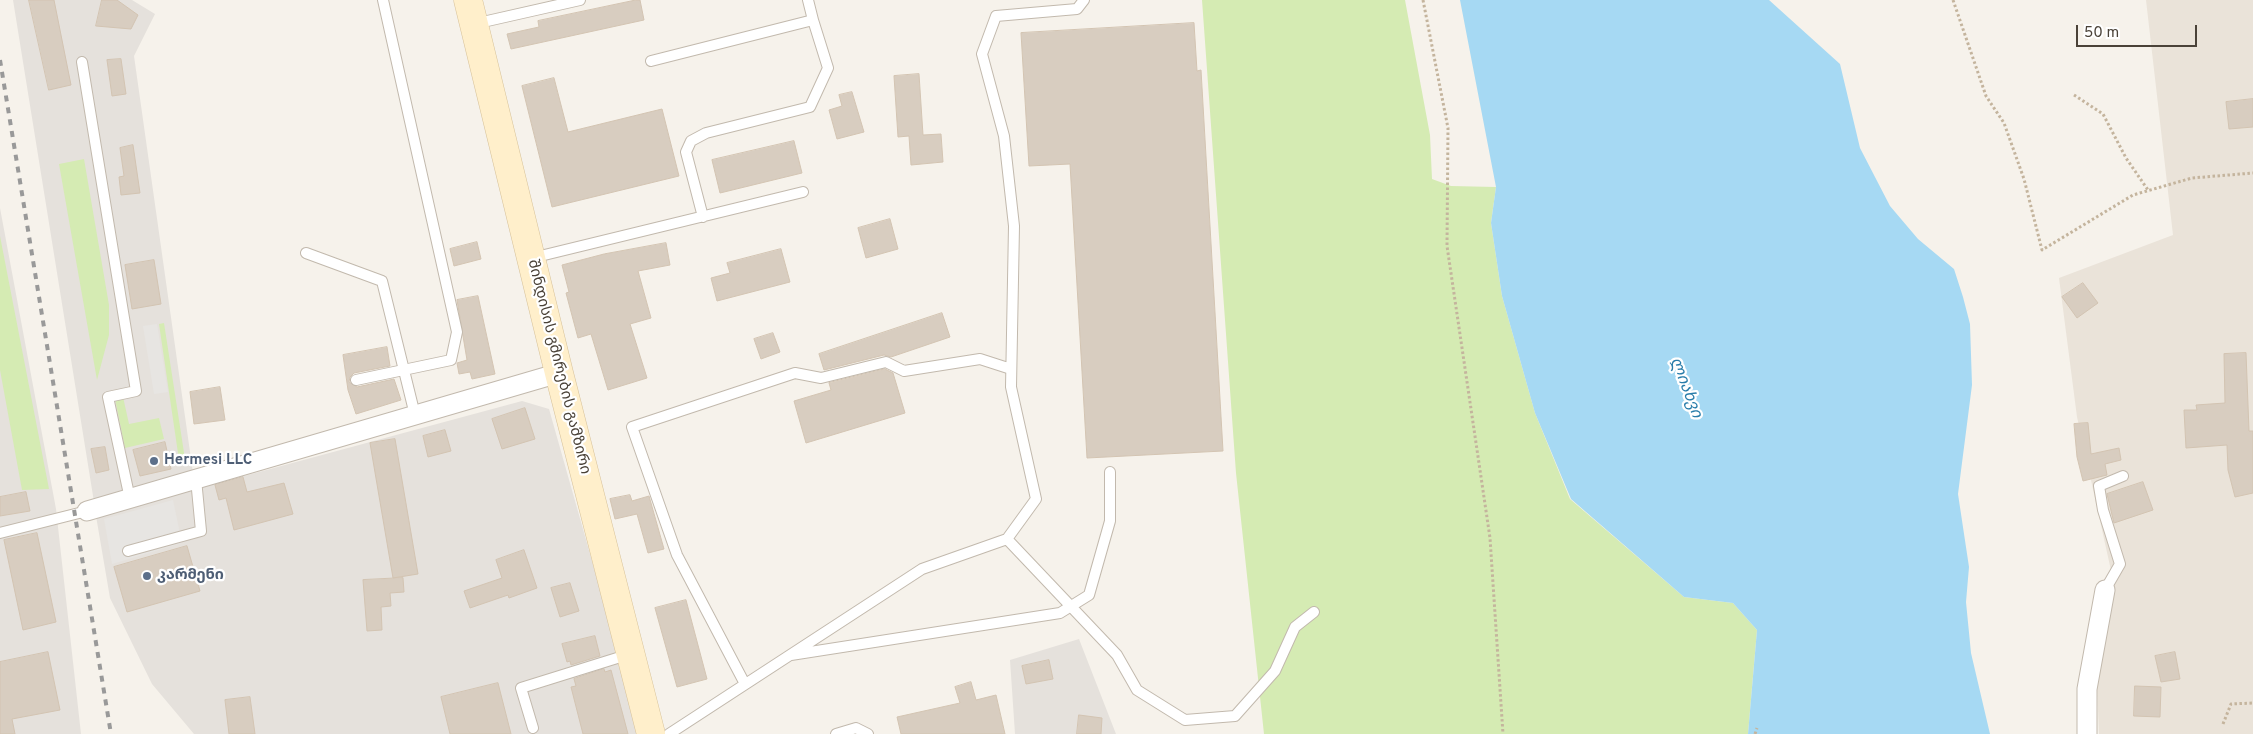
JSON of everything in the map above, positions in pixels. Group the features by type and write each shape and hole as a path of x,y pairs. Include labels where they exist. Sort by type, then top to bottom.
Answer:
{"main road":[{"name":"შინდისის გმირების გამზირი","path":"470,12 651,734"}],"street":[{"path":"87,511 559,373"},
{"path":"2086,734 2087,689 2105,590"}],"lane":[{"path":"356,380 451,360 458,332 383,0"},
{"path":"470,12 580,0"},
{"path":"703,216 686,152 691,140 706,133 810,108 828,68 808,0"},
{"path":"669,734 922,568 1007,539 1036,498 1011,387 1014,226 1004,136 982,54 996,16 1077,9 1084,0"},
{"path":"651,61 813,20"},
{"path":"82,62 136,391 108,397 130,499"},
{"path":"531,258 803,192"},
{"path":"306,253 382,281 415,415"},
{"path":"745,684 677,554 632,427 795,374 821,378 886,362 904,371 980,359 1011,369"},
{"path":"787,656 1060,613 1089,595 1110,521 1110,472"},
{"path":"2105,590 2120,564 2103,510 2099,486 2123,476"},
{"path":"128,551 201,531 196,479"},
{"path":"0,533 87,511"},
{"path":"1007,539 1117,655 1137,690 1185,720 1235,716 1275,671 1295,627 1314,612"},
{"path":"533,728 521,688 630,654"},
{"path":"836,734 856,728 868,734"}],"path":[{"path":"1423,0 1448,128 1447,246 1490,538 1503,734"},
{"path":"1953,0 1986,96 2004,122 2024,179 2042,250 2133,195 2192,178 2253,173"},
{"path":"2074,95 2103,114 2126,158 2148,190"},
{"path":"2223,724 2231,704 2253,703"},
{"path":"1755,734 1757,728"}],"shaded area":[{"path":"13,0 132,0 155,14 134,56 193,473 94,502"},
{"path":"2146,0 2253,0 2253,734 2099,734 2097,684 2114,584 2077,417 2059,278 2173,235"},
{"path":"0,208 56,509 81,734 0,734"},
{"path":"157,324 168,392 154,394 143,326"},
{"path":"522,401 549,409 641,734 194,734 152,684 110,598 96,516"},
{"path":"173,500 182,543 112,564 104,519"},
{"path":"1079,639 1116,734 1015,734 1010,660"}],"green space":[{"path":"1202,0 1405,0 1430,135 1432,179 1451,186 1496,187 1491,223 1502,296 1535,413 1570,499 1684,597 1733,603 1757,630 1748,734 1264,734 1236,473"},
{"path":"84,159 109,305 109,335 97,380 59,164"},
{"path":"0,236 49,489 22,490 0,370"},
{"path":"164,323 185,459 179,460 159,324"},
{"path":"123,397 129,424 159,418 164,439 125,448 115,399"}],"water":[{"name":"ლიახვი","path":"1460,0 1769,0 1840,64 1860,148 1890,206 1918,239 1954,269 1970,324 1972,385 1958,494 1969,567 1966,602 1971,653 1990,734 1748,734 1757,630 1733,603 1684,597 1571,499 1535,413 1502,296 1491,223 1496,187"}],"building":[{"path":"29,0 54,0 71,85 49,90"},
{"path":"102,0 117,0 138,15 131,29 96,26"},
{"path":"640,0 644,20 511,49 507,34 539,27 538,21"},
{"path":"1194,23 1197,71 1201,70 1223,451 1087,458 1070,164 1029,166 1021,33"},
{"path":"121,59 126,94 112,96 107,60"},
{"path":"919,74 923,135 941,134 943,162 911,165 909,136 898,137 894,76"},
{"path":"554,78 568,132 662,109 679,176 552,207 522,86"},
{"path":"852,92 864,132 837,139 829,110 842,106 839,95"},
{"path":"2253,99 2253,127 2229,129 2226,102"},
{"path":"794,141 802,173 720,193 712,160"},
{"path":"133,145 140,193 121,195 119,177 124,176 120,148"},
{"path":"890,219 898,249 866,258 858,228"},
{"path":"477,242 481,259 454,266 450,249"},
{"path":"666,243 670,265 638,271 651,318 630,324 647,378 608,390 591,334 578,338 566,293 569,292 562,265 604,254"},
{"path":"781,249 790,282 717,301 711,278 730,273 727,263"},
{"path":"154,260 161,304 132,309 125,265"},
{"path":"2083,283 2098,303 2077,318 2062,297"},
{"path":"478,296 495,374 472,379 470,372 459,374 457,363 467,360 457,300"},
{"path":"942,313 950,337 891,357 884,355 824,370 819,354"},
{"path":"773,333 780,352 761,359 754,339"},
{"path":"387,347 390,366 354,373 350,377 349,382 357,387 394,379 401,400 356,414 348,390 343,355"},
{"path":"2246,353 2249,431 2253,431 2253,493 2235,497 2228,470 2227,445 2186,448 2184,410 2197,410 2196,405 2225,403 2224,354"},
{"path":"885,369 893,373 905,413 806,443 794,401 831,390 829,383"},
{"path":"220,387 225,420 194,424 190,392"},
{"path":"525,408 535,439 502,449 492,419"},
{"path":"2088,423 2091,454 2119,448 2121,460 2105,464 2107,475 2083,481 2077,457 2074,424"},
{"path":"445,430 451,451 428,457 423,436"},
{"path":"395,439 418,574 393,578 370,443"},
{"path":"165,442 171,469 140,476 133,450"},
{"path":"105,447 109,470 96,473 91,449"},
{"path":"243,477 247,492 284,483 293,514 234,530 226,498 219,500 215,485"},
{"path":"2143,482 2153,510 2114,523 2107,494"},
{"path":"26,492 30,511 0,516 0,497"},
{"path":"630,495 632,501 649,496 664,549 648,553 637,514 615,519 610,499"},
{"path":"37,533 56,622 23,630 4,540"},
{"path":"187,546 200,591 127,612 114,567"},
{"path":"524,550 537,588 509,598 508,595 470,608 464,591 502,578 496,560"},
{"path":"403,578 404,592 390,593 391,606 381,607 382,630 367,631 363,580"},
{"path":"570,583 579,611 560,617 551,588"},
{"path":"686,600 707,679 677,687 655,608"},
{"path":"595,636 600,656 571,665 570,661 567,662 562,644"},
{"path":"48,652 60,710 12,719 15,734 0,734 0,662"},
{"path":"2175,652 2180,679 2161,682 2155,656"},
{"path":"1049,660 1053,679 1026,684 1022,666"},
{"path":"604,669 605,672 611,670 628,734 583,734 571,687 576,686 574,679"},
{"path":"971,682 976,700 996,695 1005,734 901,734 897,717 960,703 955,687"},
{"path":"498,683 511,734 450,734 441,697"},
{"path":"2135,686 2161,687 2160,717 2134,716"},
{"path":"250,697 255,734 229,734 225,700"},
{"path":"1079,715 1102,718 1101,734 1077,734"}],"railway":[{"path":"0,60 111,734"}],"place":[{"name":"Hermesi LLC","path":"154,461"},
{"name":"კარმენი","path":"147,576"}]}
